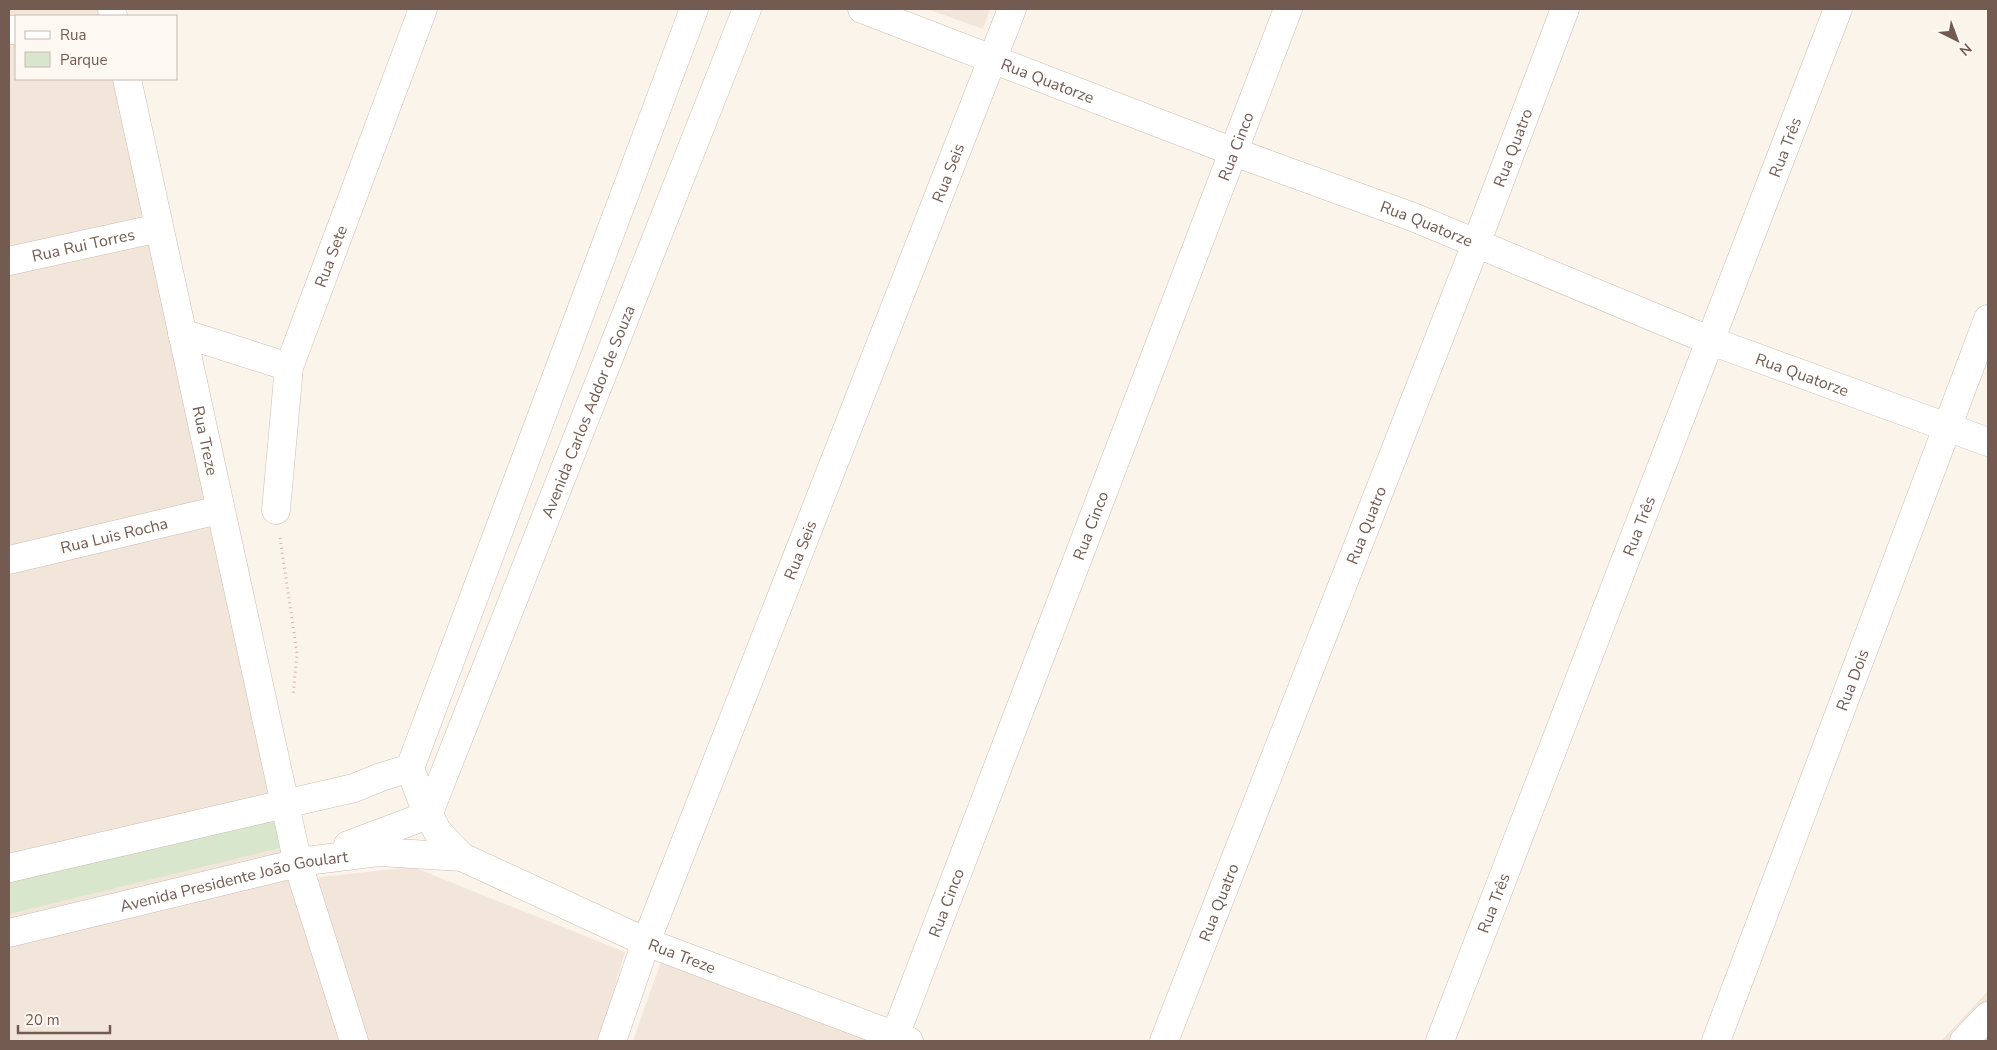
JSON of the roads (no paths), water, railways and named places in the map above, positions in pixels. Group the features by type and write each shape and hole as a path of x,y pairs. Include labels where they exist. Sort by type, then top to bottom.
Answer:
{"street":[{"name":"Rua Sete","path":"276,510 289,367 422,9"},
{"path":"462,857 437,831 428,815 410,768 694,9"},
{"name":"Avenida Carlos Addor de Souza","path":"428,815 747,9"},
{"name":"Rua Quatorze","path":"862,9 1234,152 1413,217 1711,341 1988,442"},
{"name":"Rua Seis","path":"612,1041 646,942 1012,9"},
{"name":"Rua Cinco","path":"899,1039 1288,9"},
{"name":"Rua Quatro","path":"1164,1041 1476,244 1565,9"},
{"name":"Rua Três","path":"1440,1041 1838,9"},
{"name":"Rua Treze","path":"127,80 219,510 285,803 354,1041"},
{"name":"Rua Rui Torres","path":"9,261 159,228"},
{"name":"Rua Dois","path":"1716,1041 1988,319"},
{"path":"182,333 289,367"},
{"name":"Rua Luis Rocha","path":"9,560 219,510"},
{"path":"9,868 354,788 381,776 410,768"},
{"path":"302,863 428,815"},
{"name":"Avenida Presidente João Goulart","path":"9,933 302,863 379,852 462,857"},
{"name":"Rua Treze","path":"462,857 646,942 899,1039"},
{"path":"1964,1041 1988,1016"}]}
